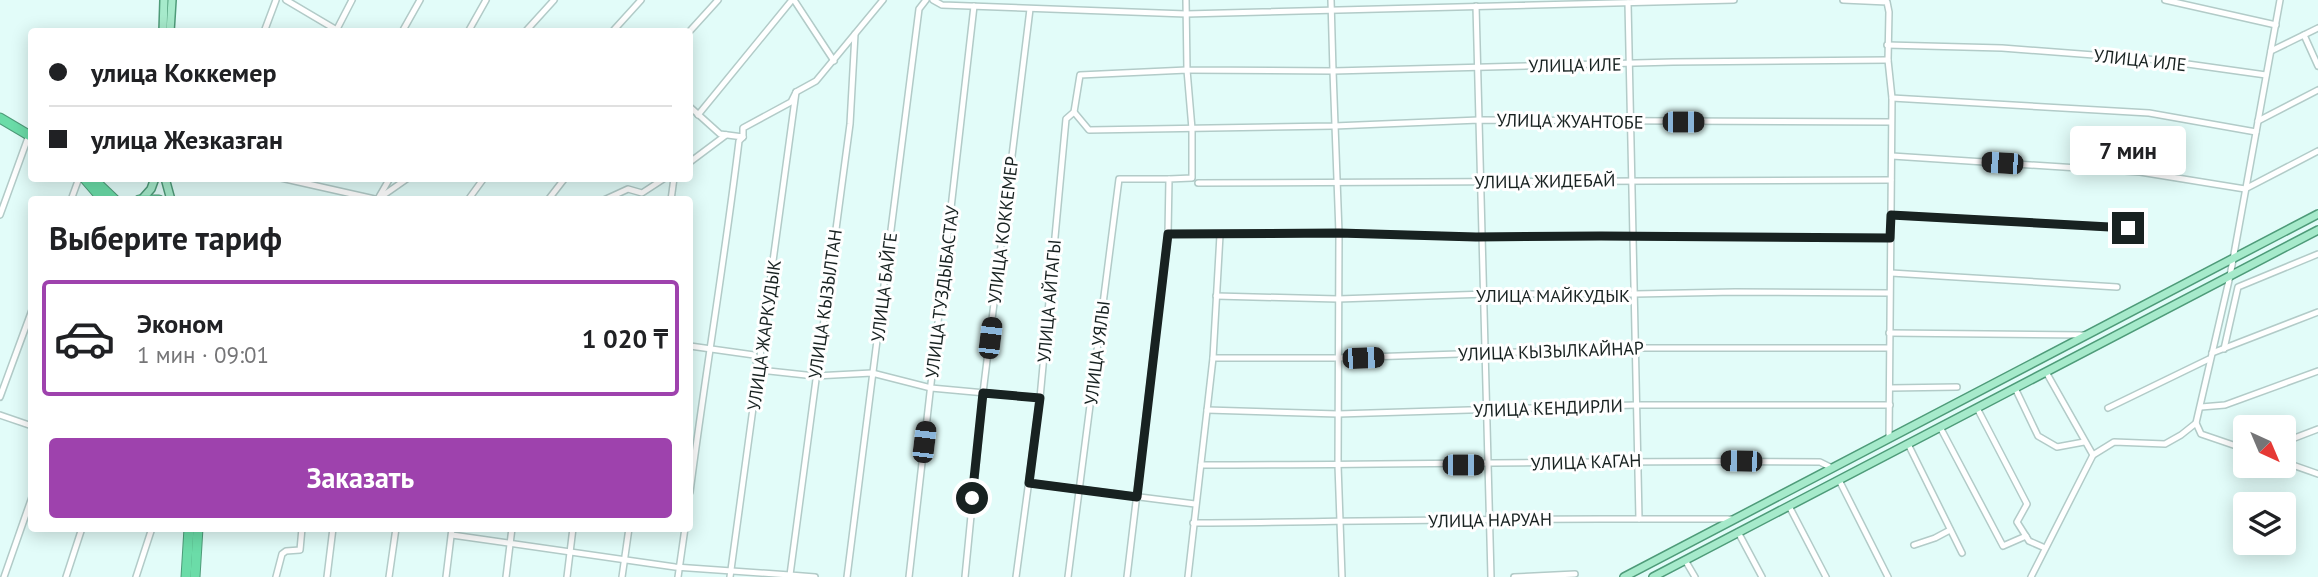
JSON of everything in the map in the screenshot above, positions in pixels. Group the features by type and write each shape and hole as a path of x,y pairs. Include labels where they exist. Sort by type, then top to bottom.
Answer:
{"highway":[{"path":"0,113 28,133"},
{"path":"0,118 28,133"},
{"path":"85,182 99,196"},
{"path":"96,182 112,196"},
{"path":"186,577 189,532"},
{"path":"195,577 198,532"}],"main road":[{"path":"163,28 164,0"},
{"path":"170,28 172,0"},
{"path":"1625,577 2316,215 2318,227 2230,276 1653,577"},
{"path":"2192,280 2197,293"}],"street":[{"path":"266,28 276,0"},
{"path":"286,0 332,28"},
{"path":"338,28 352,0"},
{"path":"404,28 420,0"},
{"path":"470,28 486,0"},
{"path":"529,28 554,0"},
{"path":"616,28 641,0"},
{"path":"693,28 718,0"},
{"path":"698,115 793,0 834,61"},
{"path":"693,469 743,128 791,102 796,92 816,80 883,0"},
{"name":"УЛИЦА БАЙГЕ","path":"847,577 919,9 926,0"},
{"path":"933,0 942,5 1186,14 1734,0"},
{"path":"1127,577 1168,234 1169,179 1192,178 1186,0"},
{"path":"1331,0 1339,233 1338,465 1342,577"},
{"path":"1843,0 1887,2 1889,12 1887,45 1892,98 1889,438"},
{"path":"2165,0 2276,25"},
{"path":"2031,577 2093,455 2114,442 2165,443 2181,435 2196,422 2230,276 2280,0"},
{"name":"УЛИЦА КЕНДИРЛИ","path":"1628,3 1639,519"},
{"name":"УЛИЦА ТУЗДЫБАСТАУ","path":"909,577 974,6"},
{"path":"1476,6 1491,577"},
{"name":"УЛИЦА КОККЕМЕР","path":"965,577 983,393 1030,9"},
{"path":"2271,51 2318,28"},
{"name":"УЛИЦА КЫЗЫЛТАН","path":"790,576 850,124 855,34"},
{"path":"2304,35 2318,66"},
{"name":"УЛИЦА ИЛЕ","path":"1887,45 2002,48 2159,60 2266,75"},
{"name":"УЛИЦА ИЛЕ","path":"1187,70 1333,71 1479,66 1888,61"},
{"name":"УЛИЦА АЙТАГЫ","path":"1016,577 1040,398 1066,119 1074,113 1080,75 1187,70"},
{"path":"2258,121 2318,90"},
{"name":"УЛИЦА ЖАРКУДЫК","path":"730,575 796,92"},
{"path":"1892,98 2149,113 2256,132"},
{"path":"693,110 720,134 743,136"},
{"path":"1074,113 1089,130 1334,126"},
{"name":"УЛИЦА ЖУАНТОБЕ","path":"1334,126 1479,120 1891,122"},
{"path":"693,160 726,135"},
{"path":"0,215 28,143"},
{"path":"1892,156 2140,172 2245,189 2318,150"},
{"name":"УЛИЦА УЯЛЫ","path":"1068,577 1119,179 1169,179"},
{"name":"УЛИЦА ЖИДЕБАЙ","path":"1198,183 1891,180"},
{"path":"318,182 367,196"},
{"path":"382,196 402,182"},
{"path":"551,196 562,182"},
{"path":"618,196 628,189 642,193 659,182"},
{"path":"1891,215 2128,228"},
{"path":"1168,234 1890,238"},
{"path":"1188,577 1213,358 1220,235"},
{"path":"2224,349 2238,286 2318,254"},
{"path":"1891,273 2117,286"},
{"name":"УЛИЦА МАЙКУДЫК","path":"1216,296 1338,299 1485,294 1889,293"},
{"path":"2108,408 2224,349 2318,312"},
{"path":"0,397 28,321"},
{"path":"1889,333 2087,335"},
{"path":"693,346 754,355 760,370 815,376 872,373 931,388 1040,398"},
{"name":"УЛИЦА КЫЗЫЛКАЙНАР","path":"1213,358 1338,358 1635,348 1889,348"},
{"path":"2201,407 2225,405 2318,371"},
{"path":"2046,372 2093,455"},
{"path":"1890,388 1957,387"},
{"path":"2015,388 2038,436 2057,447 2084,442"},
{"name":"УЛИЦА КЕНДИРЛИ","path":"1207,410 1338,414 1635,405 1890,405"},
{"path":"1977,408 2027,504 2017,522 2029,541 2045,548"},
{"path":"0,415 28,425"},
{"path":"2196,422 2201,434 2233,445"},
{"path":"1940,427 2003,546 2026,536"},
{"path":"2296,437 2318,429"},
{"path":"1908,444 1962,553"},
{"name":"УЛИЦА КАГАН","path":"1201,465 1488,465 1636,460 1820,462 1832,468"},
{"path":"2296,466 2318,474"},
{"path":"1839,480 1888,577"},
{"path":"1029,483 1195,504"},
{"path":"1789,506 1826,577"},
{"path":"4,577 28,508"},
{"name":"УЛИЦА НАРУАН","path":"1193,523 1490,518 1639,519"},
{"path":"1639,519 1734,519"},
{"path":"1914,545 1950,530"},
{"path":"66,577 81,532"},
{"path":"136,577 151,532"},
{"path":"276,577 282,554 300,550 302,532"},
{"path":"327,577 333,532"},
{"path":"389,577 395,532"},
{"path":"446,577 452,532"},
{"path":"456,532 510,544 730,575 815,577"},
{"path":"506,577 512,532"},
{"path":"567,577 573,532"},
{"path":"622,577 628,532"},
{"path":"678,577 684,532"},
{"path":"1738,532 1762,577"},
{"path":"1685,560 1695,577"},
{"path":"1514,577 1575,574"}],"route":[{"path":"972,498 983,393 1040,398 1029,483 1137,497 1168,234 1890,238 1891,215 2128,228"}]}
